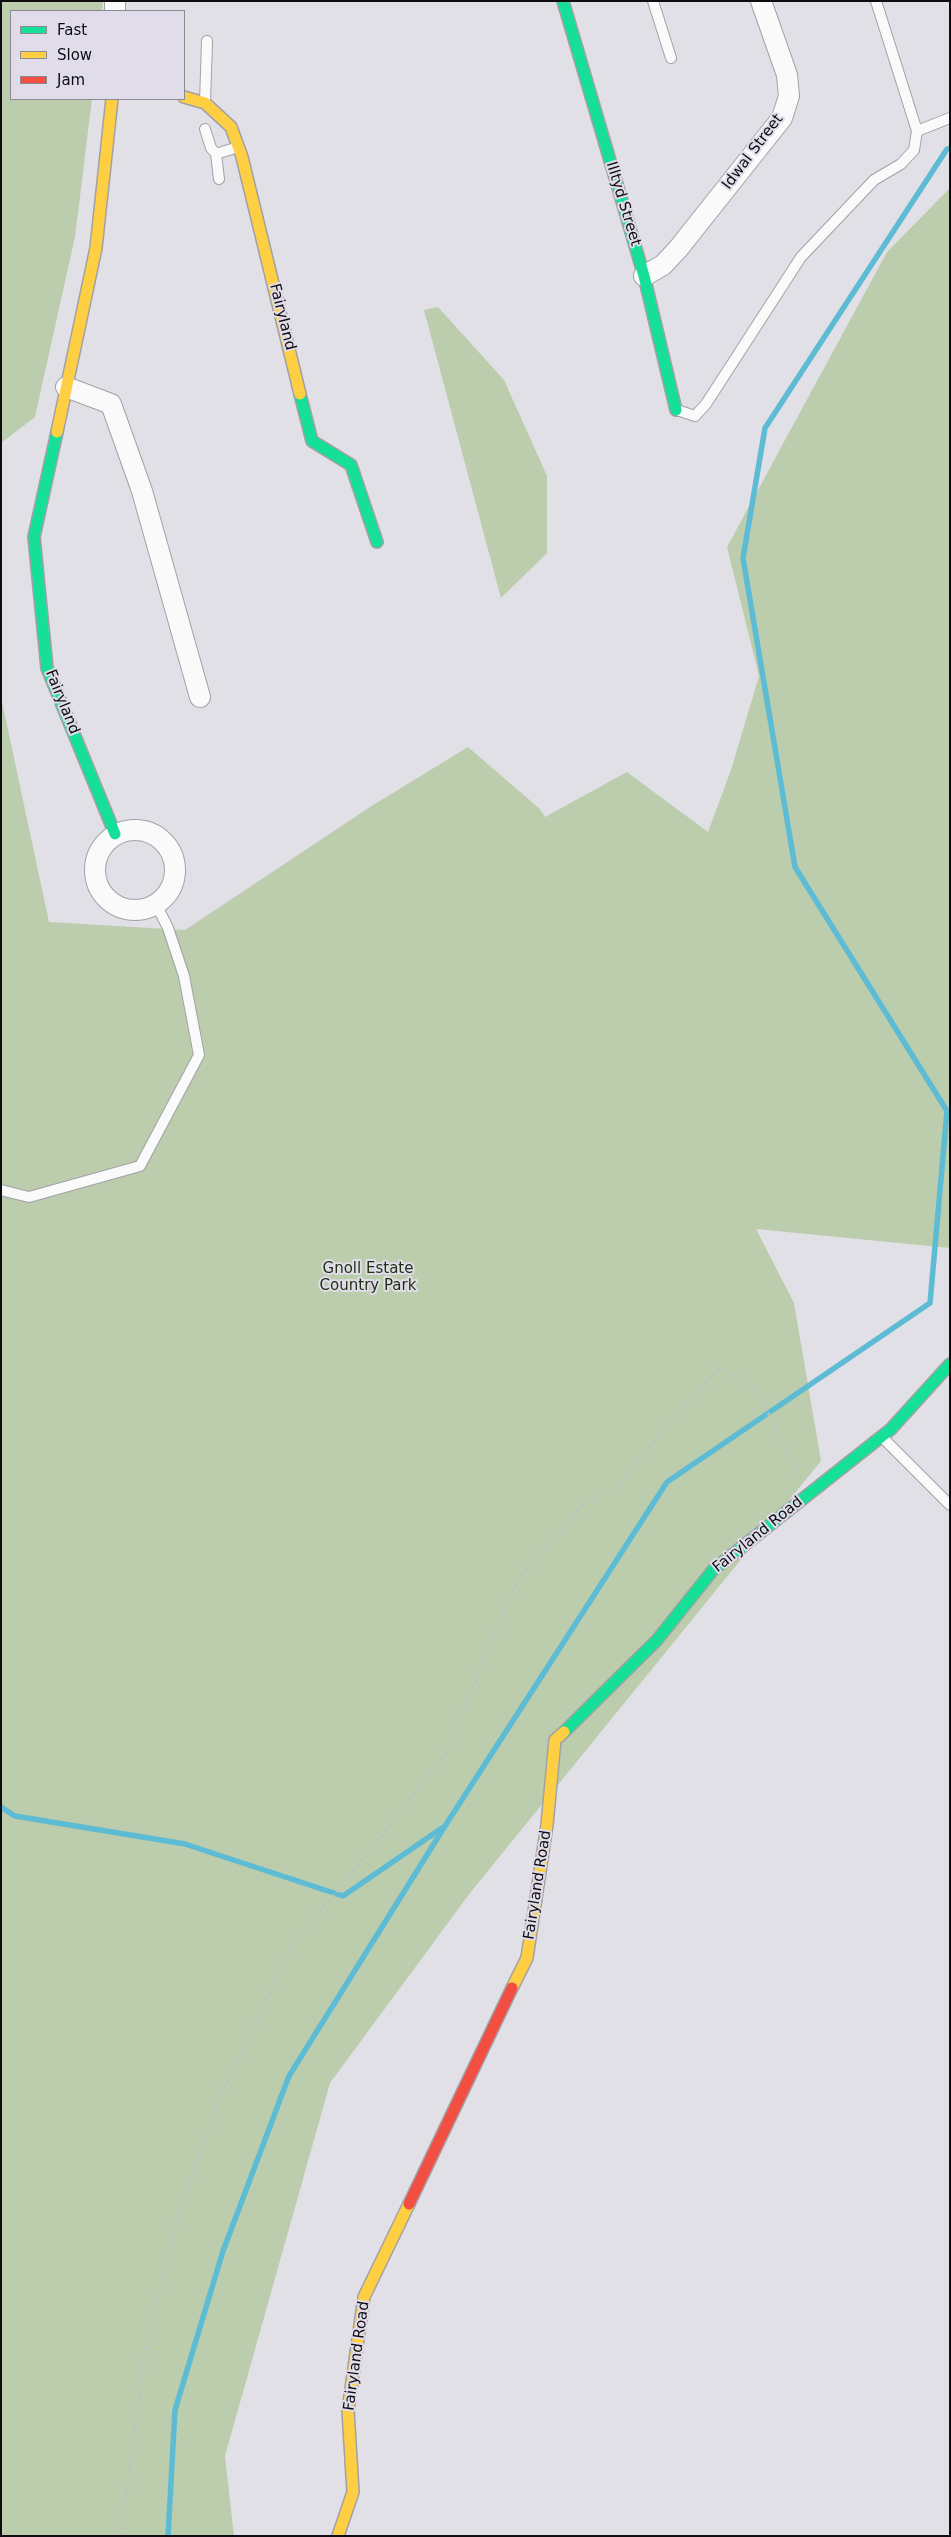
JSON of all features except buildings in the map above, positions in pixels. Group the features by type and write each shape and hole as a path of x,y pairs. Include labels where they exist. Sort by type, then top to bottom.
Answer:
{"street":[{"name":"Illtyd Street","path":"563,1 644,276 676,410"},
{"name":"Idwal Street","path":"644,276 663,265 678,249 782,118 789,96 787,75 761,1"},
{"name":"Fairyland","path":"185,97 205,104 232,127 239,147 312,441 351,465 377,542"},
{"name":"Fairyland","path":"112,100 96,248 34,537 47,668 115,834"},
{"path":"66,387 111,404 142,492 200,697"},
{"path":"128,830 142,830 155,835 166,844 174,858 175,872 172,886 164,898 156,904 143,909 129,909 108,900 100,889 96,876 96,862 101,848 115,834 128,830"},
{"name":"Fairyland Road","path":"338,2536 353,2492 348,2410 364,2297 527,1958 547,1826 555,1740 657,1640 713,1570 882,1436 950,1364"}],"lane":[{"path":"653,1 671,58"},
{"path":"676,410 695,416 706,404 801,257 874,180 901,164 914,150 917,131 876,1"},
{"path":"205,104 207,41"},
{"path":"917,131 950,118"},
{"path":"205,129 211,148 216,154 219,179"},
{"path":"216,154 239,147"},
{"path":"1,1190 29,1197 140,1166 145,1157 199,1055 184,976 168,928 156,904"},
{"path":"882,1436 950,1505"}],"path":[{"path":"121,2536 146,2344 179,2212 223,2090 293,1945 398,1817 445,1753 519,1577 583,1505 620,1484 682,1408 720,1368 756,1389 810,1493"}],"green space":[{"path":"1,1 103,1 102,10 10,10 10,100 92,100 75,237 35,417 1,443"},
{"name":"Gnoll Estate Country Park","path":"950,188 950,1248 756,1229 794,1303 821,1461 470,1893 330,2083 225,2456 234,2536 1,2536 1,697 49,922 185,930 370,807 468,747 540,809 545,817 627,772 708,832 731,770 759,676 727,547 887,252"},
{"path":"438,307 504,380 547,476 547,553 501,598 424,310"}],"waterway":[{"path":"168,2536 175,2410 223,2251 289,2076 445,1826 667,1482 930,1303 947,1111 795,867 743,558 765,428 947,149 950,148"},
{"path":"1,1807 15,1816 185,1844 343,1896 442,1828"}],"traffic: fast":[{"path":"563,1 644,276 676,410"},
{"path":"300,394 312,441 351,465 377,542"},
{"path":"57,432 34,537 47,668 115,834"},
{"path":"564,1732 657,1640 713,1570 891,1429 950,1364"}],"traffic: slow":[{"path":"185,97 205,103 231,127 242,157 300,394"},
{"path":"57,432 96,248 112,100"},
{"path":"512,1988 527,1958 547,1825 555,1740 564,1732"},
{"path":"338,2536 353,2492 348,2410 364,2297 409,2204"}],"traffic: jam":[{"path":"409,2204 512,1988"}]}
